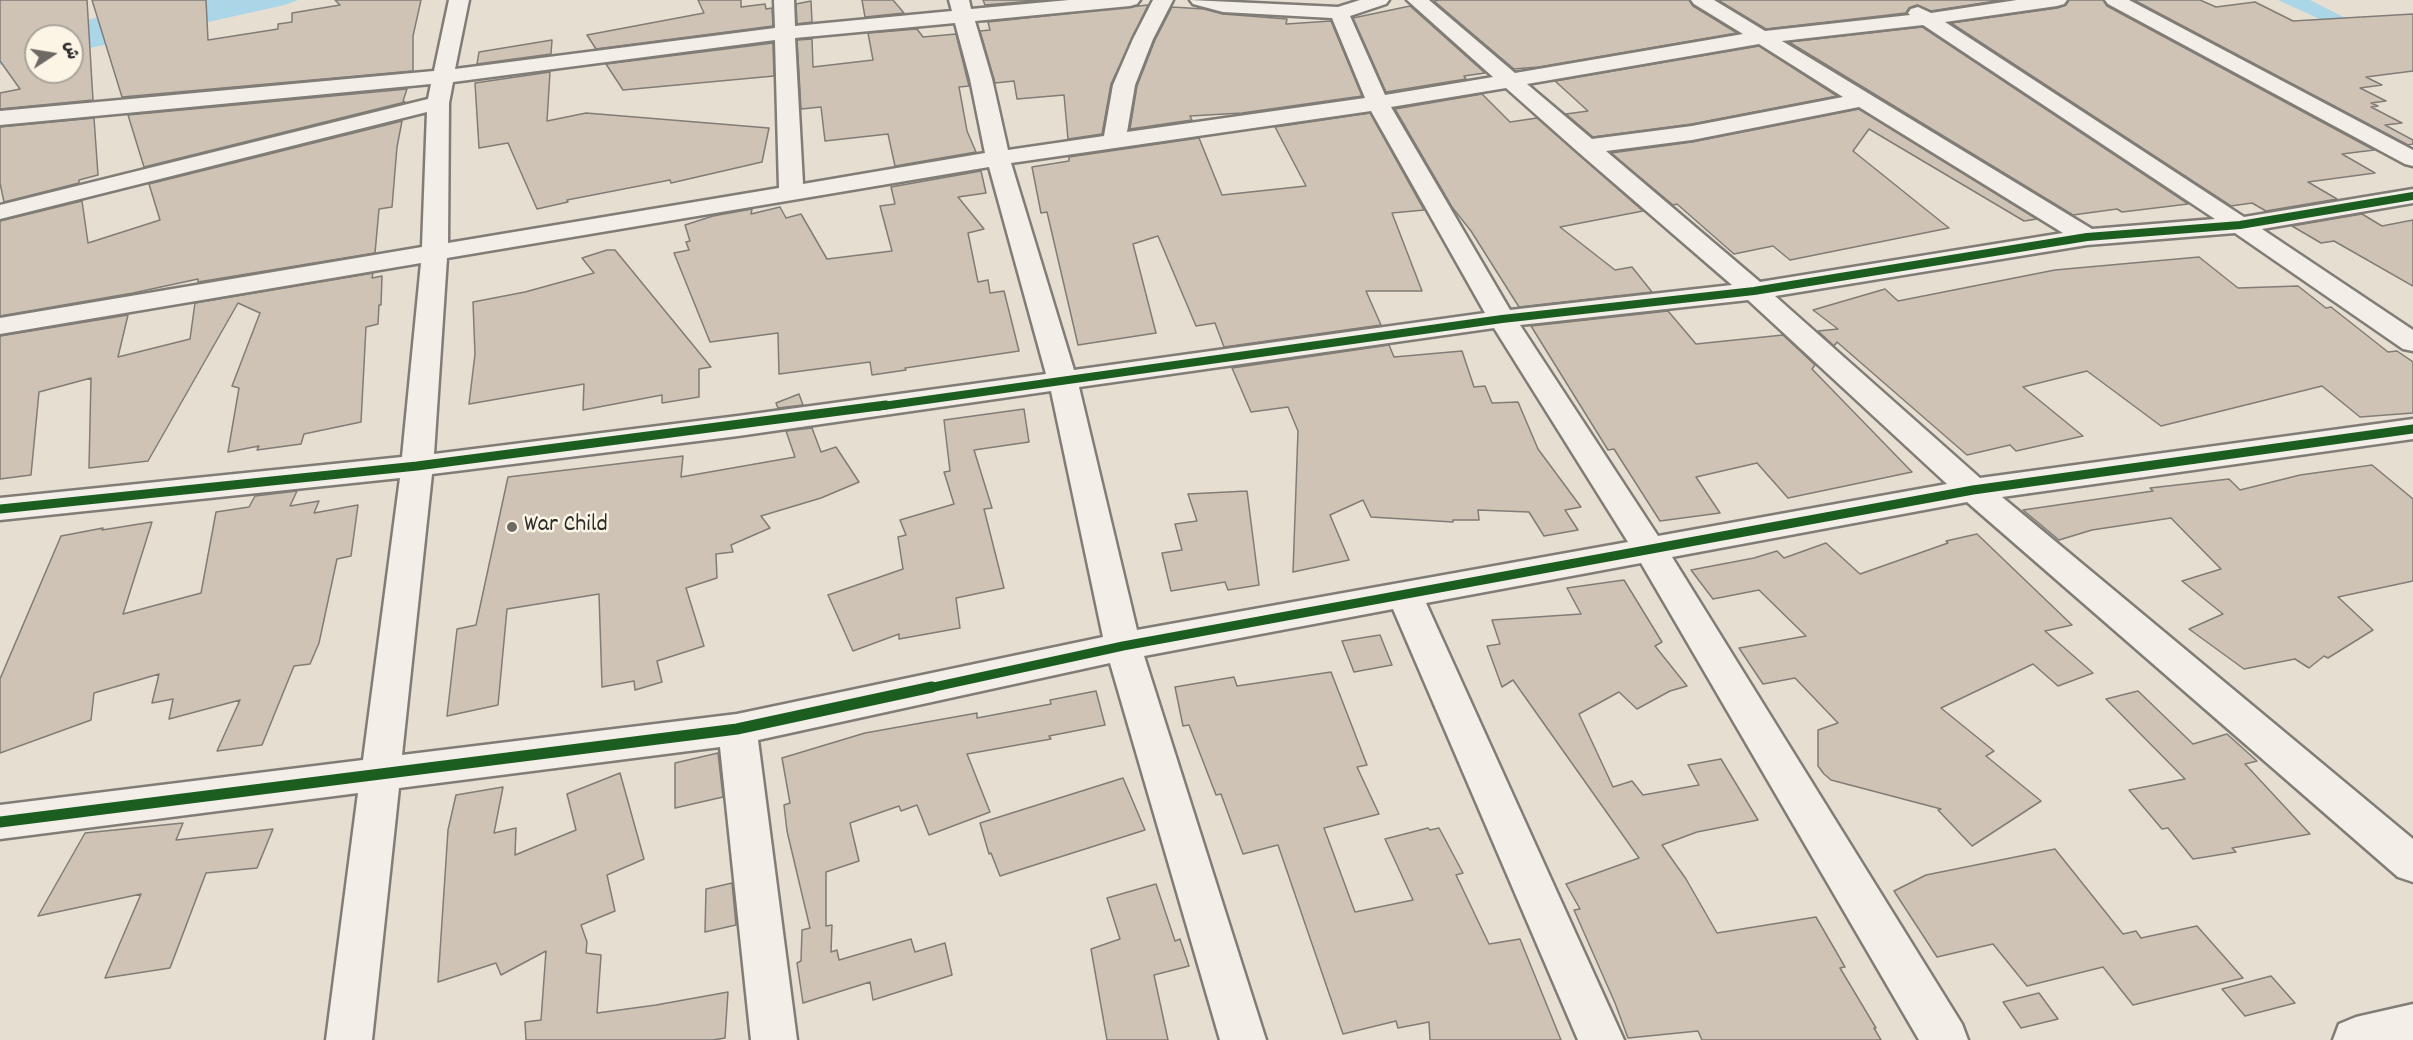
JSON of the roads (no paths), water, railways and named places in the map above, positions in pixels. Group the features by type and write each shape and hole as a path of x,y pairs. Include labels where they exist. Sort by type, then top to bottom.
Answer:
{"street":[{"path":"349,1040 417,466 435,252 440,90 459,0"},
{"path":"784,0 791,193"},
{"path":"0,118 440,90 784,33 961,8 1130,0"},
{"path":"1114,142 1124,85 1163,0"},
{"path":"1200,0 1223,6 1339,13 1379,0"},
{"path":"1417,0 1754,291 1973,490 2413,864"},
{"path":"1701,0 2086,237"},
{"path":"1899,0 2240,225 2413,343"},
{"path":"0,326 998,158 1378,103 1764,37 1927,19 2057,0"},
{"path":"2115,0 2413,159"},
{"path":"961,8 981,79 998,158 1063,381 1123,646 1243,1040"},
{"path":"1339,13 1378,103 1502,320 1650,550 1945,1040"},
{"path":"0,212 440,90"},
{"path":"1586,147 1692,133 1865,99"},
{"path":"0,509 417,466 738,426 903,401 1502,320 1754,291 2086,237 2240,225 2413,196"},
{"path":"0,822 738,729 1123,646 1973,490 2413,429"},
{"path":"1404,593 1600,1040"},
{"path":"738,729 774,1040"},
{"path":"2356,1040 2413,1026"}],"water":[{"path":"187,0 298,0 285,5 84,49 84,24 66,24"},
{"path":"2278,0 2310,0 2383,37 2396,54"},
{"path":"24,32 24,61 0,65 0,37"}],"place":[{"name":"War Child","path":"512,527"}]}
